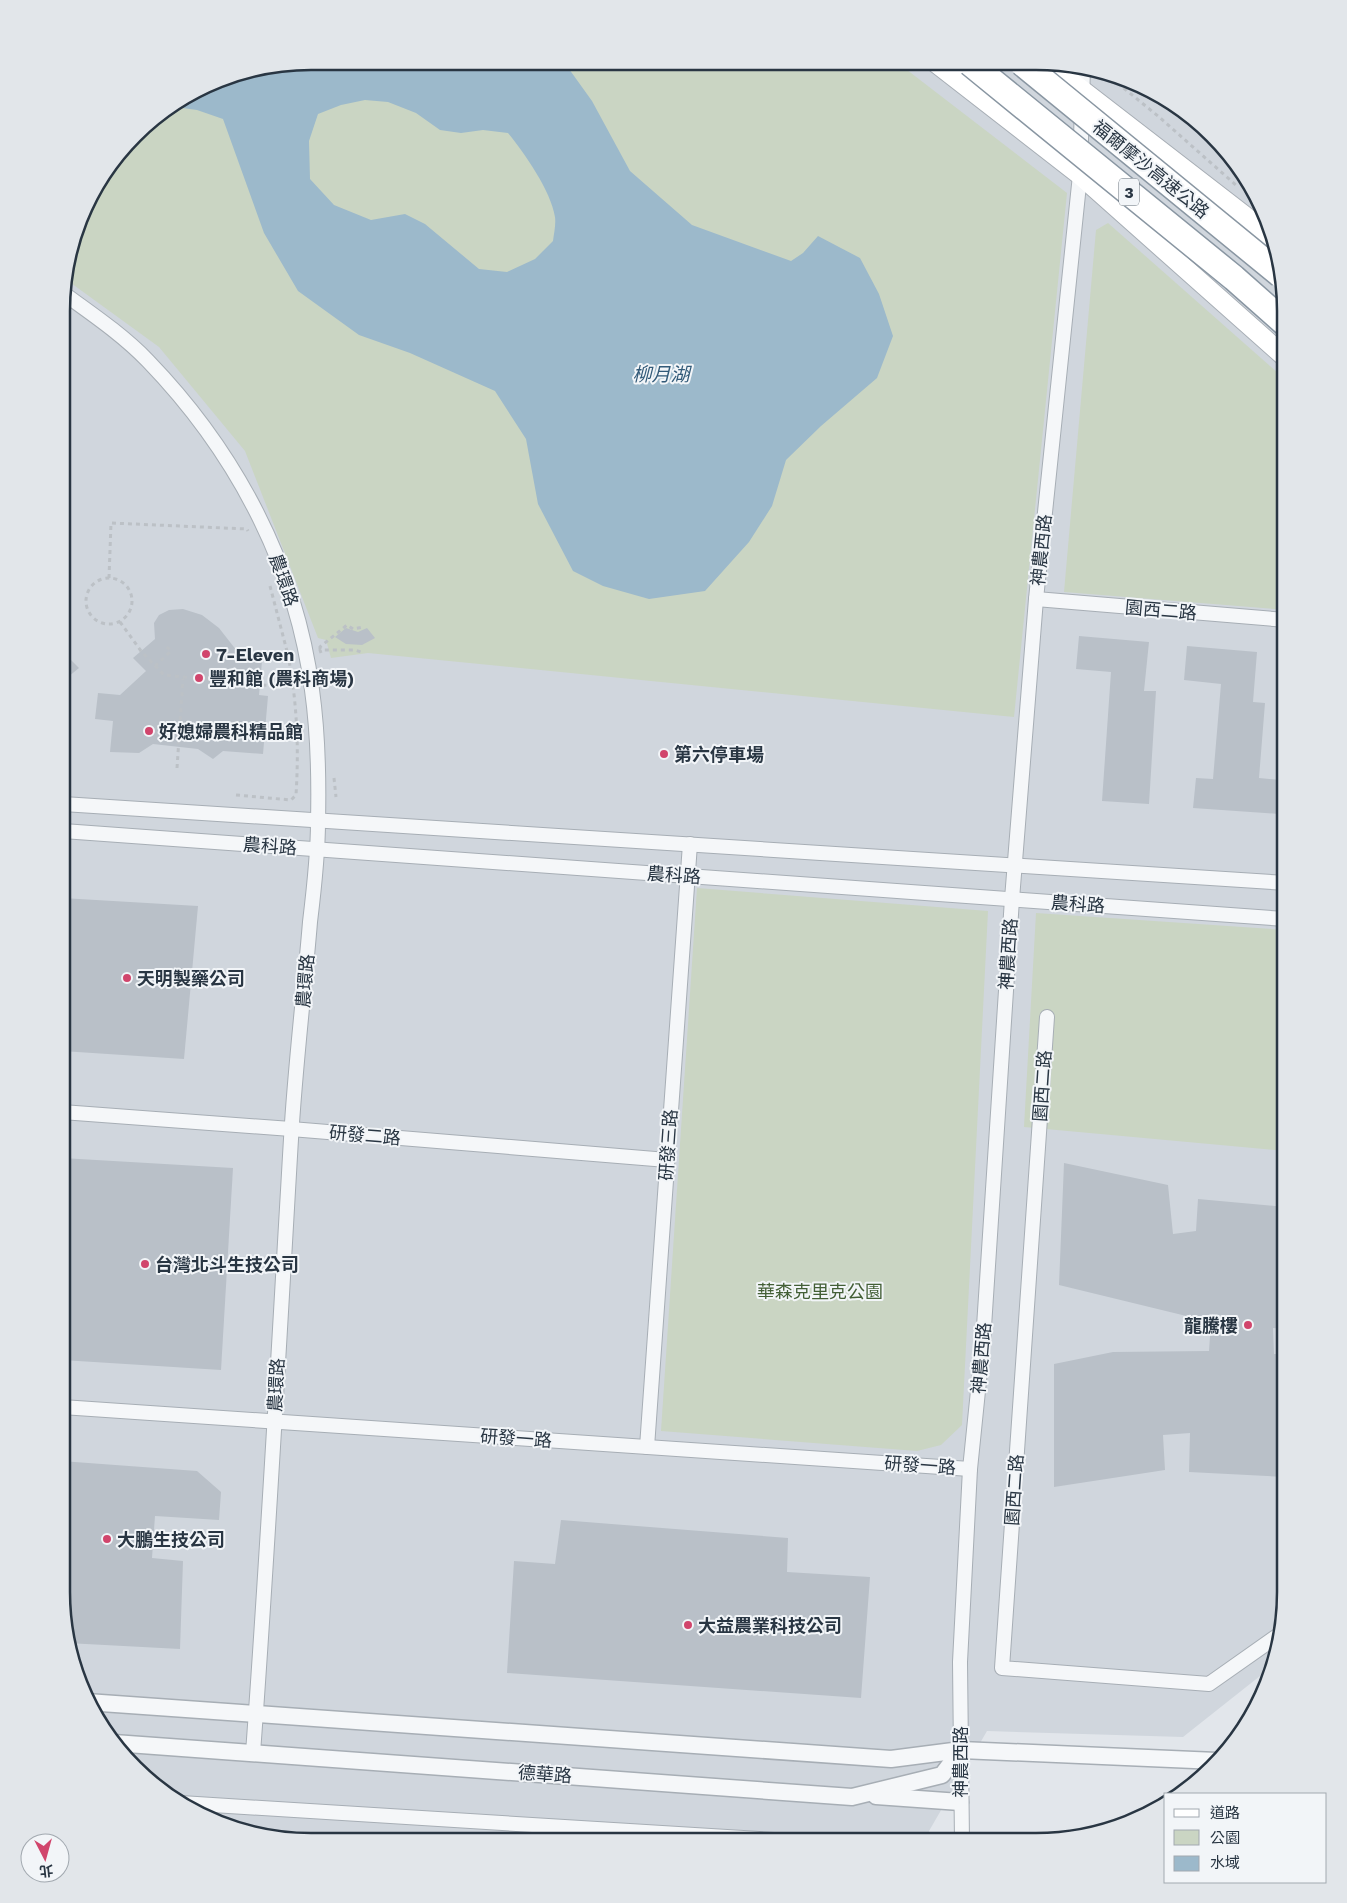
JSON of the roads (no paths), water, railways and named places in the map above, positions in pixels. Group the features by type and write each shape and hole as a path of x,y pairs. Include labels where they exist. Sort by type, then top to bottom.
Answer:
{"highway":[{"name":"福爾摩沙高速公路","path":"979,70 1234,278 1277,316"},
{"name":"福爾摩沙高速公路","path":"1031,70 1273,268"}],"main road":[{"path":"945,70 1080,175 1277,350"},
{"path":"1057,71 1244,216 1264,234"}],"street":[{"name":"神農西路","path":"962,1833 960,1662 970,1469 983,1342 1012,900 1036,600 1080,175 1083,75"},
{"name":"農環路","path":"71,299 98,318 146,359 190,408 231,465 255,507 275,552 292,598 304,645 312,688 316,730 317,849 292,1129 253,1753"},
{"name":"園西二路","path":"1036,600 1277,619"},
{"name":"農科路","path":"70,804 1277,881"},
{"name":"農科路","path":"70,832 1277,919"},
{"name":"研發三路","path":"647,1447 690,844"},
{"name":"園西二路","path":"1047,1017 1002,1668 1209,1684 1272,1640"},
{"name":"研發二路","path":"70,1113 667,1160"},
{"name":"研發一路","path":"70,1408 970,1469"},
{"path":"97,1703 891,1759 961,1750 1207,1761"},
{"name":"德華路","path":"124,1744 852,1797 942,1775 961,1750"},
{"path":"861,1794 960,1802"},
{"path":"197,1804 662,1833"}],"water":[{"name":"柳月湖","path":"311,70 570,70 592,101 630,171 692,225 791,261 803,253 818,236 860,258 879,294 893,336 877,378 821,426 786,460 772,506 749,542 705,591 649,599 603,586 573,571 538,504 526,439 495,391 410,353 359,335 298,291 264,233 223,119 197,110 182,108 219,88 249,78 280,72","holes":["365,100 388,102 416,113 440,130 461,133 483,130 508,133 522,151 543,185 553,207 555,217 553,241 535,259 507,272 479,269 425,224 405,214 371,220 334,205 310,179 309,141 318,114 341,105"]}],"place":[{"name":"7-Eleven","path":"206,654"},
{"name":"豐和館 (農科商場)","path":"199,678"},
{"name":"好媳婦農科精品館","path":"149,731"},
{"name":"第六停車場","path":"664,754"},
{"name":"天明製藥公司","path":"127,978"},
{"name":"台灣北斗生技公司","path":"145,1264"},
{"name":"龍騰樓","path":"1248,1325"},
{"name":"大鵬生技公司","path":"107,1539"},
{"name":"大益農業科技公司","path":"688,1625"}],"park label":[{"name":"華森克里克公園","path":"820,1291"}]}
